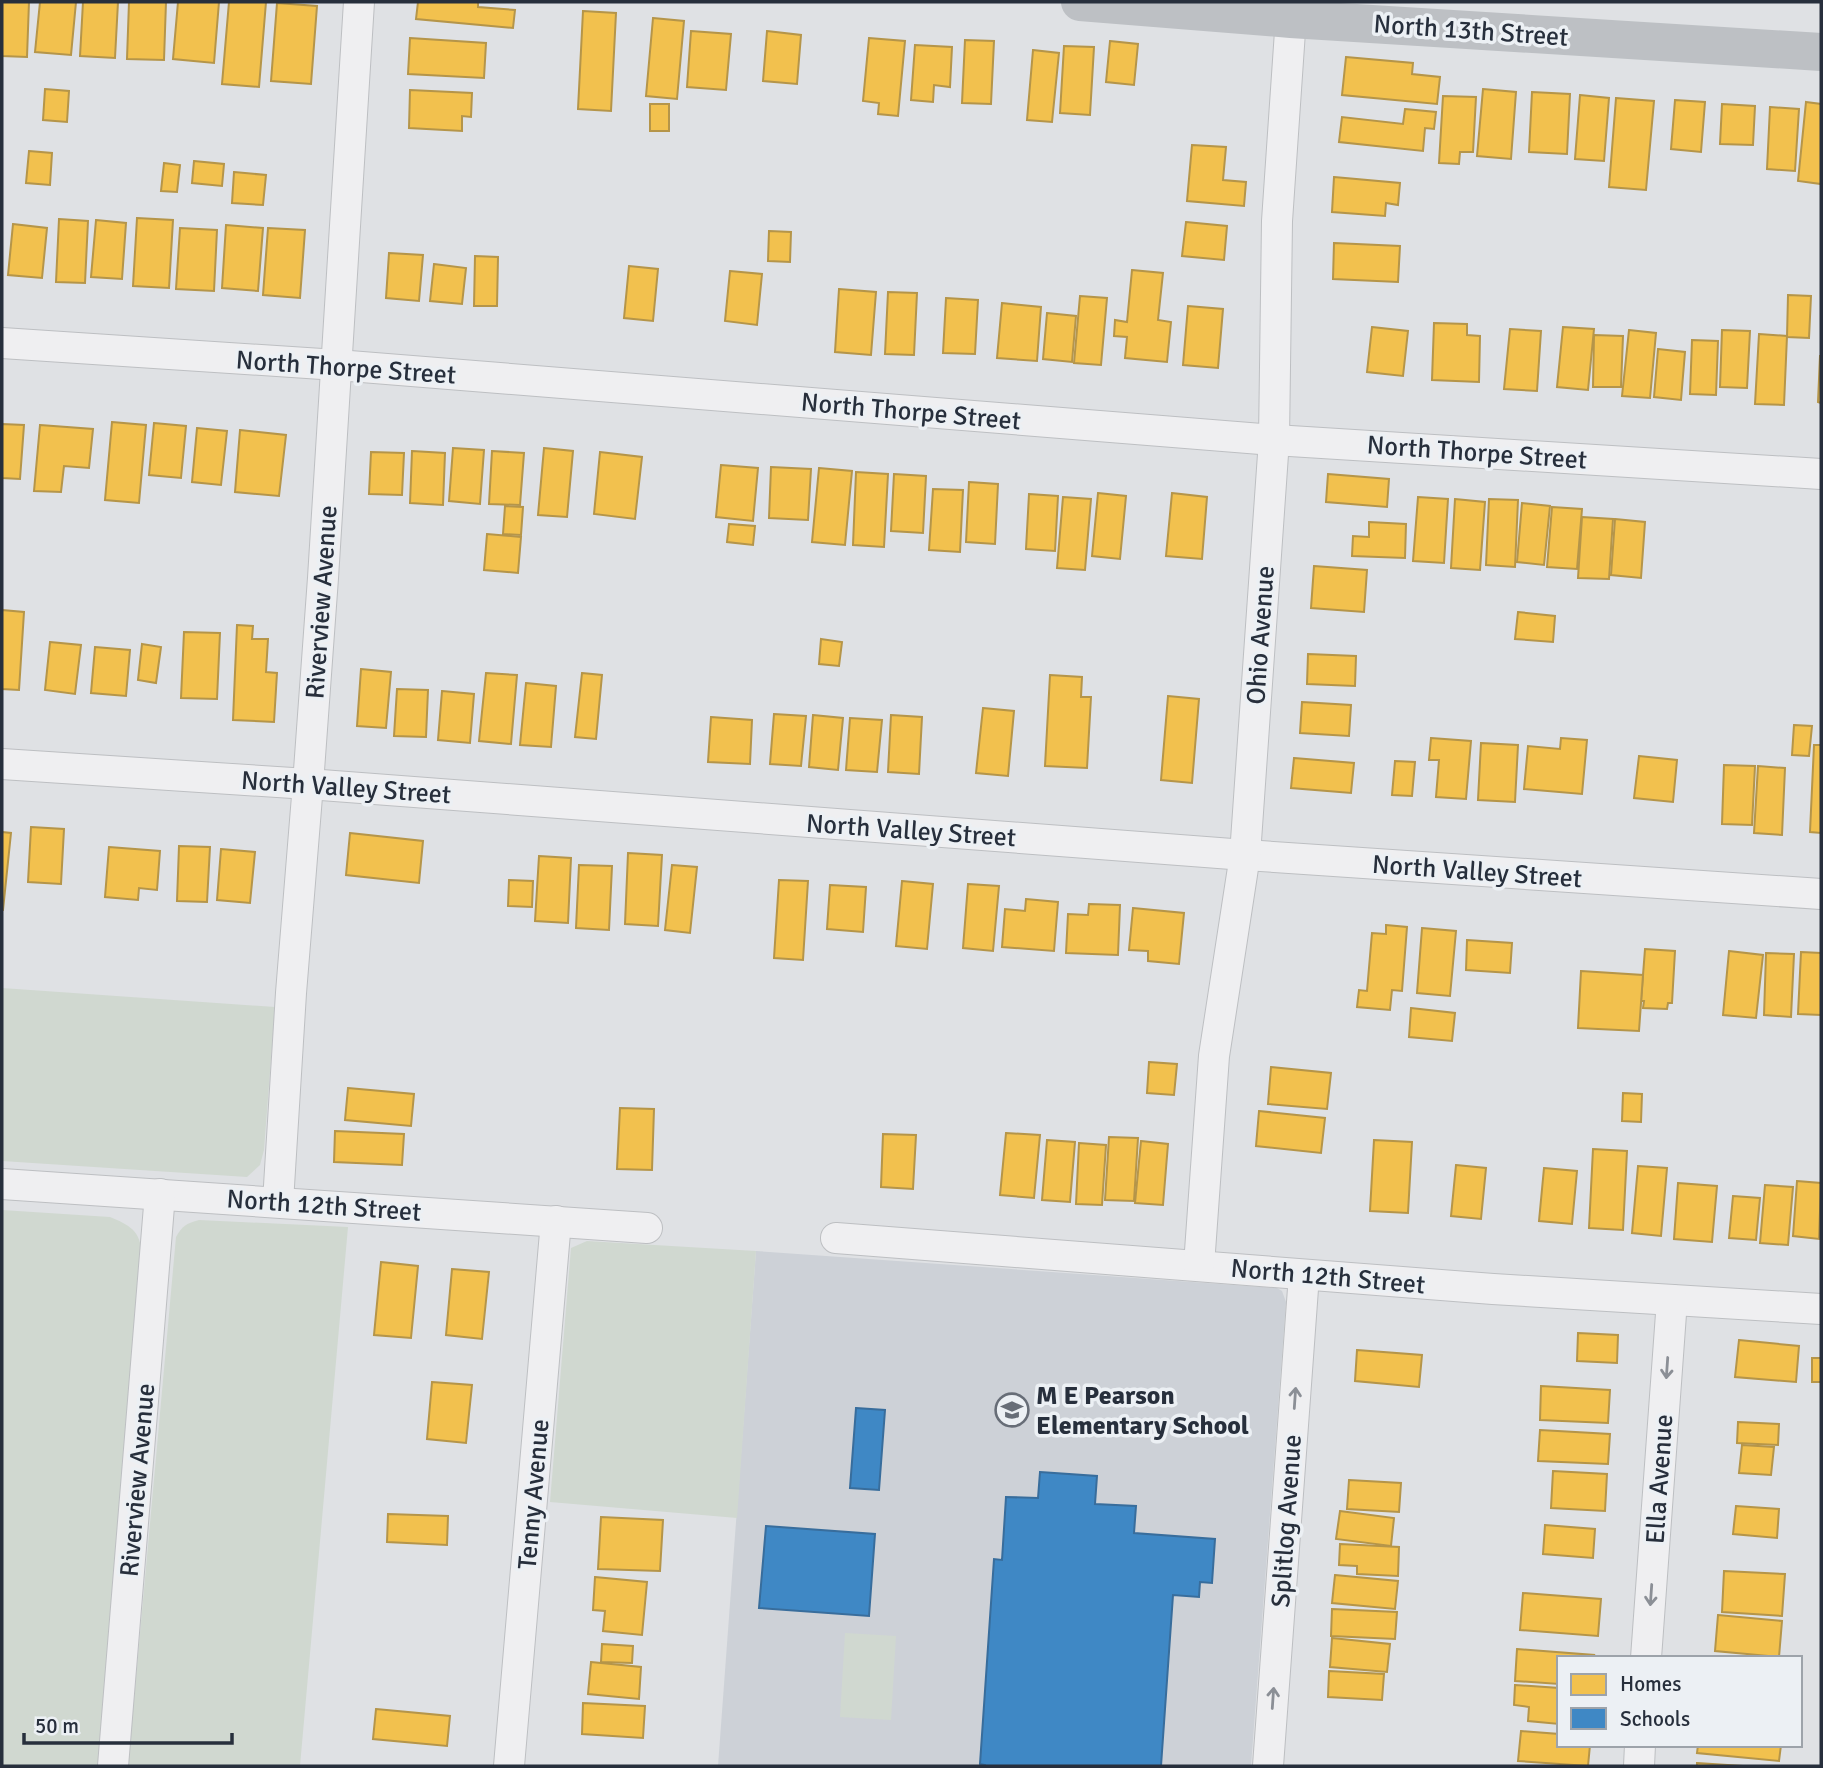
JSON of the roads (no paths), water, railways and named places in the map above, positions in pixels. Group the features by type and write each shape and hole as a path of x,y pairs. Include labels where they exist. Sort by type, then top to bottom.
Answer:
{"street":[{"name":"Riverview Avenue","path":"278,1202 291,993 309,784 359,2"},
{"name":"North 13th Street","path":"1080,2 1292,10 1821,52"},
{"name":"Ohio Avenue","path":"1199,1265 1214,1056 1245,855 1274,440 1277,221 1292,10"},
{"name":"North Thorpe Street","path":"2,343 337,365 1274,440 1821,474"},
{"name":"North Valley Street","path":"2,764 309,784 1245,855 1821,894"},
{"name":"North 12th Street","path":"2,1184 647,1227"},
{"name":"Riverview Avenue","path":"113,1766 160,1194"},
{"name":"Tenny Avenue","path":"509,1766 556,1221"},
{"name":"North 12th Street","path":"836,1238 1304,1275 1821,1309"},
{"name":"Splitlog Avenue","path":"1268,1766 1304,1275"},
{"name":"Ella Avenue","path":"1646,1656 1672,1300"},
{"path":"1639,1766 1640,1747"}],"place":[{"name":"M E Pearson Elementary School","path":"1012,1410"}]}
